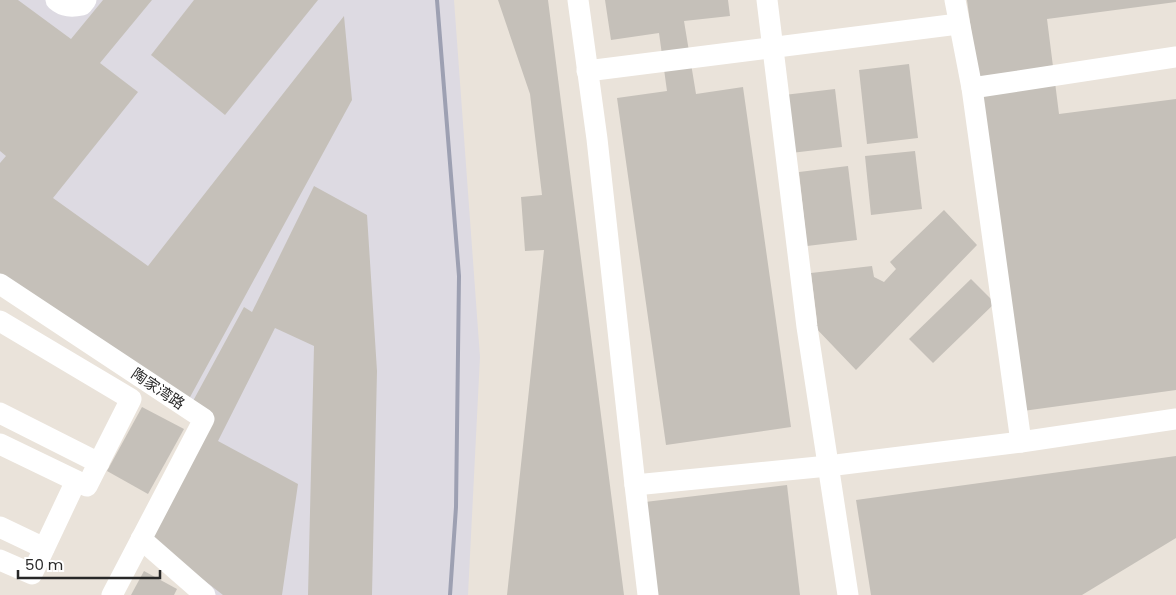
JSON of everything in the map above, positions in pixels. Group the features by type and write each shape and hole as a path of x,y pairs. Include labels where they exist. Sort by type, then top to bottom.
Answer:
{"street":[{"path":"56,0 62,5 71,7 82,5 86,0"},
{"path":"578,0 597,139 648,595"},
{"path":"767,0 807,327 848,595"},
{"path":"955,0 958,24 972,88 1021,442"},
{"path":"587,71 958,24"},
{"path":"972,88 1176,57"},
{"name":"陶家湾路","path":"0,284 204,419 112,595"},
{"path":"0,320 131,399 88,486 0,444"},
{"path":"0,413 99,463"},
{"path":"635,485 828,466 1021,442 1176,419"},
{"path":"0,560 32,574 76,481"},
{"path":"0,527 44,548"},
{"path":"141,539 205,595"}],"shaded area":[{"path":"0,0 454,0 480,357 468,595 205,595 204,419 0,284"}],"building":[{"path":"0,0 18,0 71,39 103,0 152,0 100,63 138,92 53,198 148,266 344,16 352,100 189,399 0,274 0,163 6,156 0,151"},
{"path":"194,0 318,0 225,115 151,55"},
{"path":"498,0 548,0 624,595 507,595 544,250 525,251 521,197 542,195 530,94"},
{"path":"605,0 728,0 730,16 684,21 696,94 743,87 791,427 666,445 617,98 667,91 659,33 611,40"},
{"path":"967,0 1176,0 1176,2 1047,19 1059,114 1176,99 1176,390 1023,411"},
{"path":"909,64 918,138 867,144 859,70"},
{"path":"835,89 842,147 791,153 784,95"},
{"path":"915,151 922,209 871,215 865,156"},
{"path":"848,166 857,240 807,246 799,172"},
{"path":"314,186 367,215 377,371 372,595 308,595 314,346 275,328 218,441 298,484 282,595 223,595 148,537 212,413 193,401 244,307 252,312"},
{"path":"944,210 977,245 856,370 812,324 817,321 811,273 872,266 874,277 884,282 896,269 890,262"},
{"path":"971,279 995,303 933,363 909,339"},
{"path":"142,407 184,429 148,494 107,471"},
{"path":"1176,456 1176,538 1082,595 871,595 856,500"},
{"path":"787,485 800,595 656,595 645,502"},
{"path":"144,571 177,589 174,595 131,595"}],"railway":[{"path":"437,0 459,276 456,507 450,595"}]}
